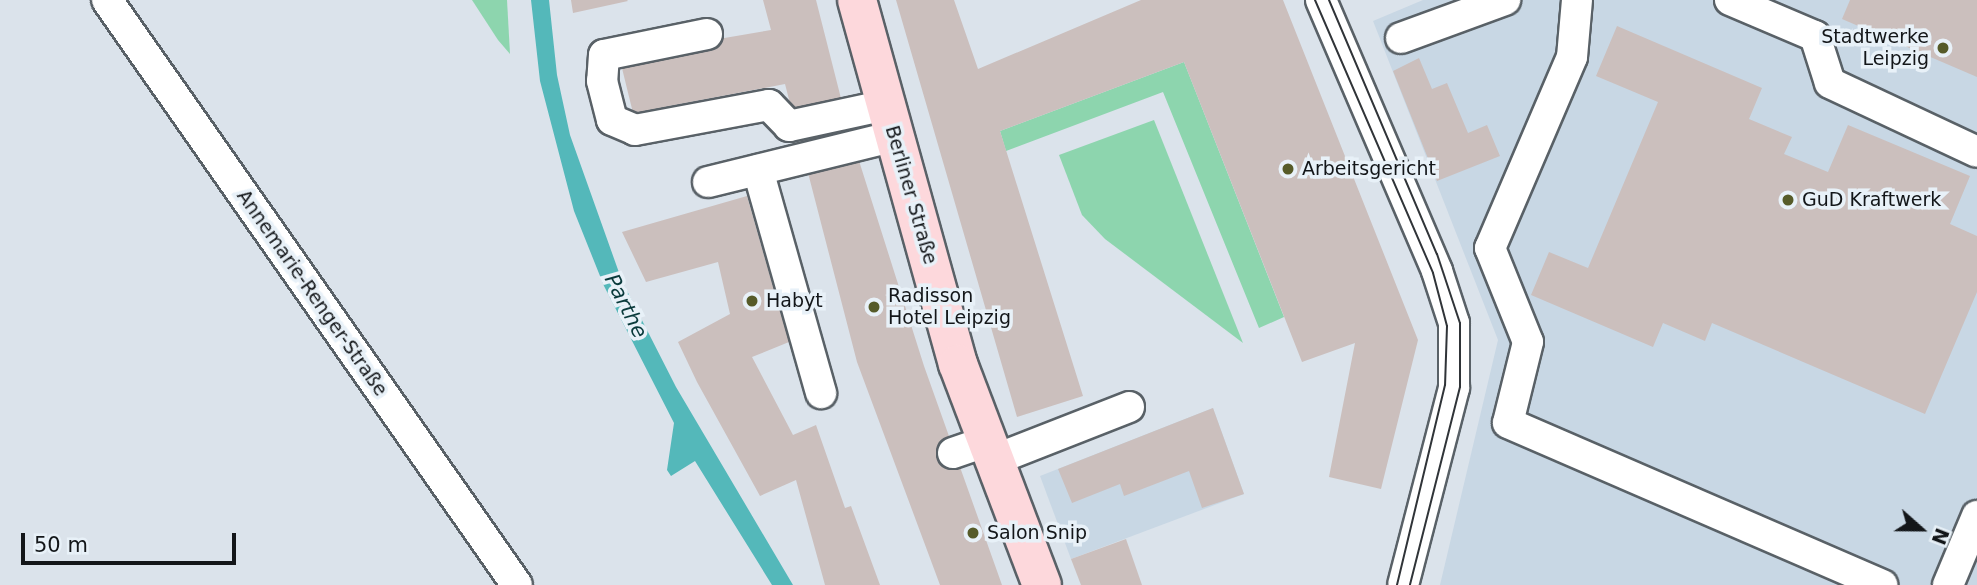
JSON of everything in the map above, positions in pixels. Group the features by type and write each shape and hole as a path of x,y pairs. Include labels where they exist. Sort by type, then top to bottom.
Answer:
{"main road":[{"name":"Berliner Straße","path":"857,0 958,364 978,451 1042,585"}],"street":[{"name":"Annemarie-Renger-Straße","path":"107,0 517,585"},
{"path":"1321,0 1437,271 1454,323 1454,387 1403,585"},
{"path":"1402,37 1506,0"},
{"path":"1577,0 1572,57 1490,248 1528,342 1508,423 1883,585"},
{"path":"1737,1 1815,37 1830,83 1977,152"},
{"path":"707,34 604,55 602,81 612,120 635,130 769,105 789,126 891,121"},
{"path":"708,182 758,170 891,121"},
{"path":"758,170 821,393"},
{"path":"978,451 1129,407"},
{"path":"1948,585 1977,516"}],"shaded area":[{"path":"1423,0 1977,0 1977,585 1440,585 1498,340 1373,21"},
{"path":"1213,408 1244,494 1071,559 1040,476"}],"green space":[{"path":"472,0 507,0 510,54 498,40"},
{"path":"1184,62 1284,317 1259,328 1163,92 1006,151 1000,131"},
{"path":"1154,120 1243,343 1105,239 1082,215 1059,155"}],"water":[{"name":"Parthe","path":"531,0 549,0 557,75 570,135 622,281 676,387 793,585 772,585 695,461 671,476 667,470 674,423 604,286 574,211 540,81"}],"building":[{"path":"571,0 627,0 628,1 573,13"},
{"path":"763,0 816,0 848,126 924,366 1002,585 940,585 857,362 785,84 633,113 619,56 771,30"},
{"path":"896,0 954,0 978,69 1141,0 1283,0 1418,340 1381,489 1329,477 1355,343 1302,362 1184,62 1000,131 1083,396 1017,417"},
{"name":"Stadtwerke Leipzig","path":"1850,0 1977,0 1977,77 1842,19"},
{"name":"GuD Kraftwerk","path":"1617,26 1762,88 1749,119 1792,137 1784,154 1828,172 1848,125 1970,176 1950,224 1977,236 1977,292 1925,414 1712,323 1705,341 1663,323 1653,347 1531,295 1549,252 1588,268 1658,102 1596,76"},
{"path":"1419,58 1432,89 1447,83 1468,133 1487,125 1500,156 1437,181 1393,71"},
{"path":"747,196 789,342 752,357 793,435 816,425 845,508 851,506 880,585 825,585 796,480 760,496 697,382 678,342 730,314 718,262 646,282 622,232"},
{"path":"1213,408 1244,494 1202,508 1189,471 1124,496 1120,484 1072,503 1058,469"},
{"path":"1126,539 1142,585 1081,585 1071,559"}],"tram line":[{"path":"1315,0 1433,273 1447,326 1445,385 1397,585"},
{"path":"1329,0 1437,254 1460,323 1460,387 1410,585"}],"place":[{"name":"Stadtwerke Leipzig","path":"1943,48"},
{"name":"Arbeitsgericht","path":"1288,169"},
{"name":"GuD Kraftwerk","path":"1788,200"},
{"name":"Habyt","path":"752,301"},
{"name":"Radisson Hotel Leipzig","path":"874,307"},
{"name":"Salon Snip","path":"973,533"}]}
